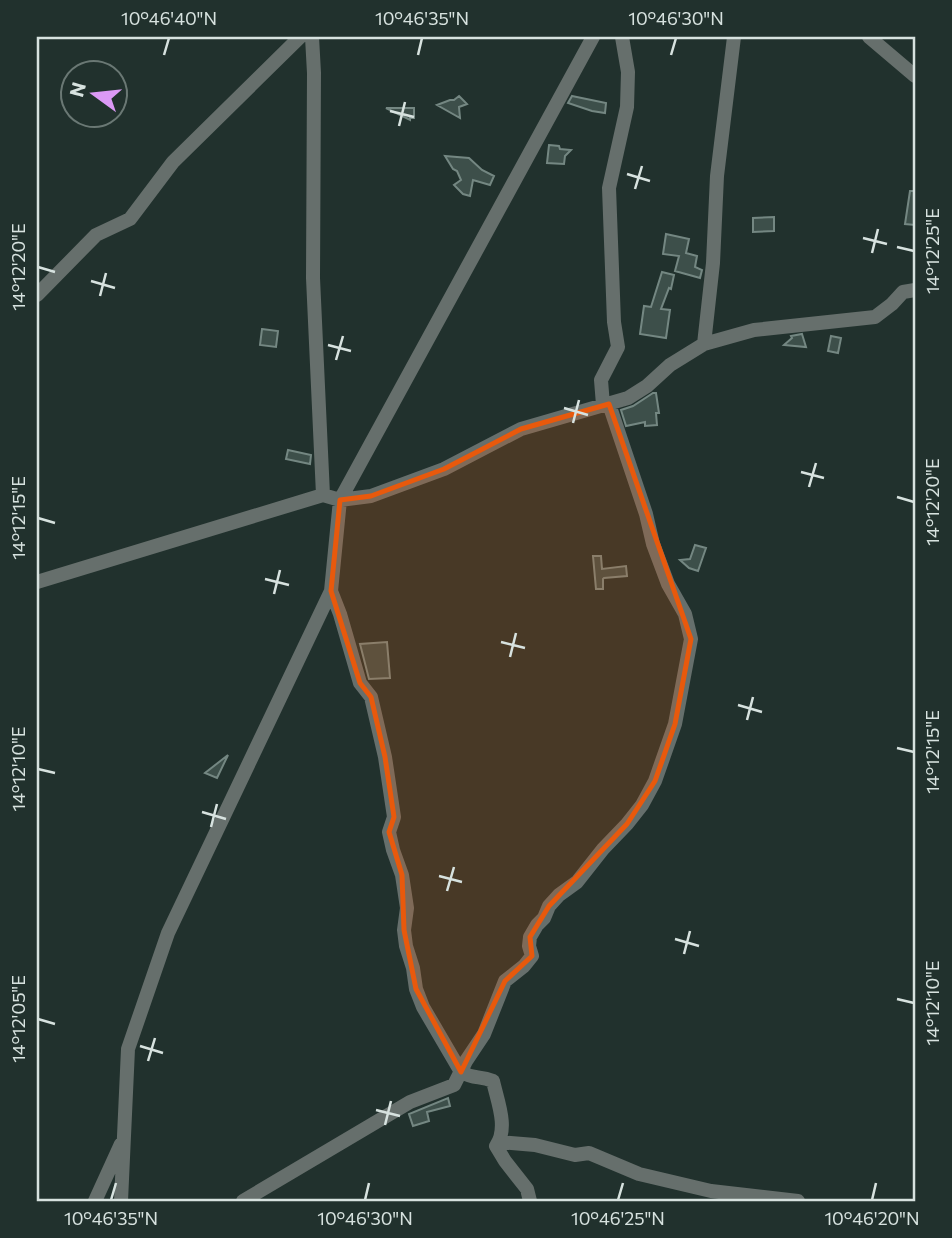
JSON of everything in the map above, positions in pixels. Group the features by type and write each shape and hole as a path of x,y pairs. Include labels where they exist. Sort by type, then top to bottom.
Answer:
{"street":[{"path":"37,295 96,235 130,219 173,162 300,37"},
{"path":"312,37 313,278 323,495"},
{"path":"121,1201 128,1049 168,933 331,591 340,500 593,37"},
{"path":"243,1201 410,1102 454,1085 484,1034 505,981 532,956 530,937 549,906 577,882 642,805 655,781 674,724 691,639 685,614 668,583 653,544 646,514 606,404 601,380 618,347 614,322 609,188 627,107 628,72 622,37"},
{"path":"704,344 713,263 717,176 734,37"},
{"path":"869,37 915,76"},
{"path":"37,582 323,495 340,500 371,496 444,469 521,429 628,398 670,365 704,344 754,330 875,317 903,292 915,290"},
{"path":"331,591 360,683 371,697 385,757 394,817 389,832 402,875 407,908 404,930 416,989 423,1007 460,1072 471,1078 483,1076 493,1081 502,1122 496,1146 527,1189 530,1201"},
{"path":"95,1201 124,1136"},
{"path":"499,1142 535,1144 575,1155 589,1153 639,1174 711,1191 798,1201"}],"highlighted area":[{"path":"609,404 691,639 675,724 655,781 627,824 549,906 530,937 532,956 505,981 461,1072 416,989 404,930 402,875 389,832 394,817 385,757 371,697 360,683 331,591 340,500 371,496 444,469 521,429"}],"building":[{"path":"459,96 467,104 459,107 460,118 437,105 454,100"},
{"path":"572,96 606,103 605,113 568,103"},
{"path":"386,108 414,108 414,118 410,120"},
{"path":"549,145 571,150 565,156 564,164 547,163"},
{"path":"445,156 469,158 482,170 494,176 490,185 473,180 470,196 463,194 454,185 461,180 457,171"},
{"path":"910,191 915,191 915,225 905,224"},
{"path":"774,217 774,231 753,232 753,218"},
{"path":"666,234 689,239 686,253 697,256 695,267 702,270 700,278 675,271 679,256 663,254"},
{"path":"662,272 674,275 671,289 669,288 661,309 670,310 666,338 640,334 644,306 651,307"},
{"path":"262,329 278,331 276,347 260,345"},
{"path":"802,334 806,347 784,345 791,336"},
{"path":"831,336 841,338 838,353 828,351"},
{"path":"656,393 659,413 656,413 657,425 645,426 645,422 626,426 621,410"},
{"path":"288,450 311,455 310,464 286,459"},
{"path":"695,545 706,548 698,571 689,568 680,560 690,559"},
{"path":"593,556 601,556 602,569 626,566 627,576 604,578 603,589 596,589"},
{"path":"387,642 390,678 369,679 360,644"},
{"path":"228,755 217,778 205,773"},
{"path":"448,1098 450,1106 427,1112 429,1121 413,1126 409,1114"}]}
